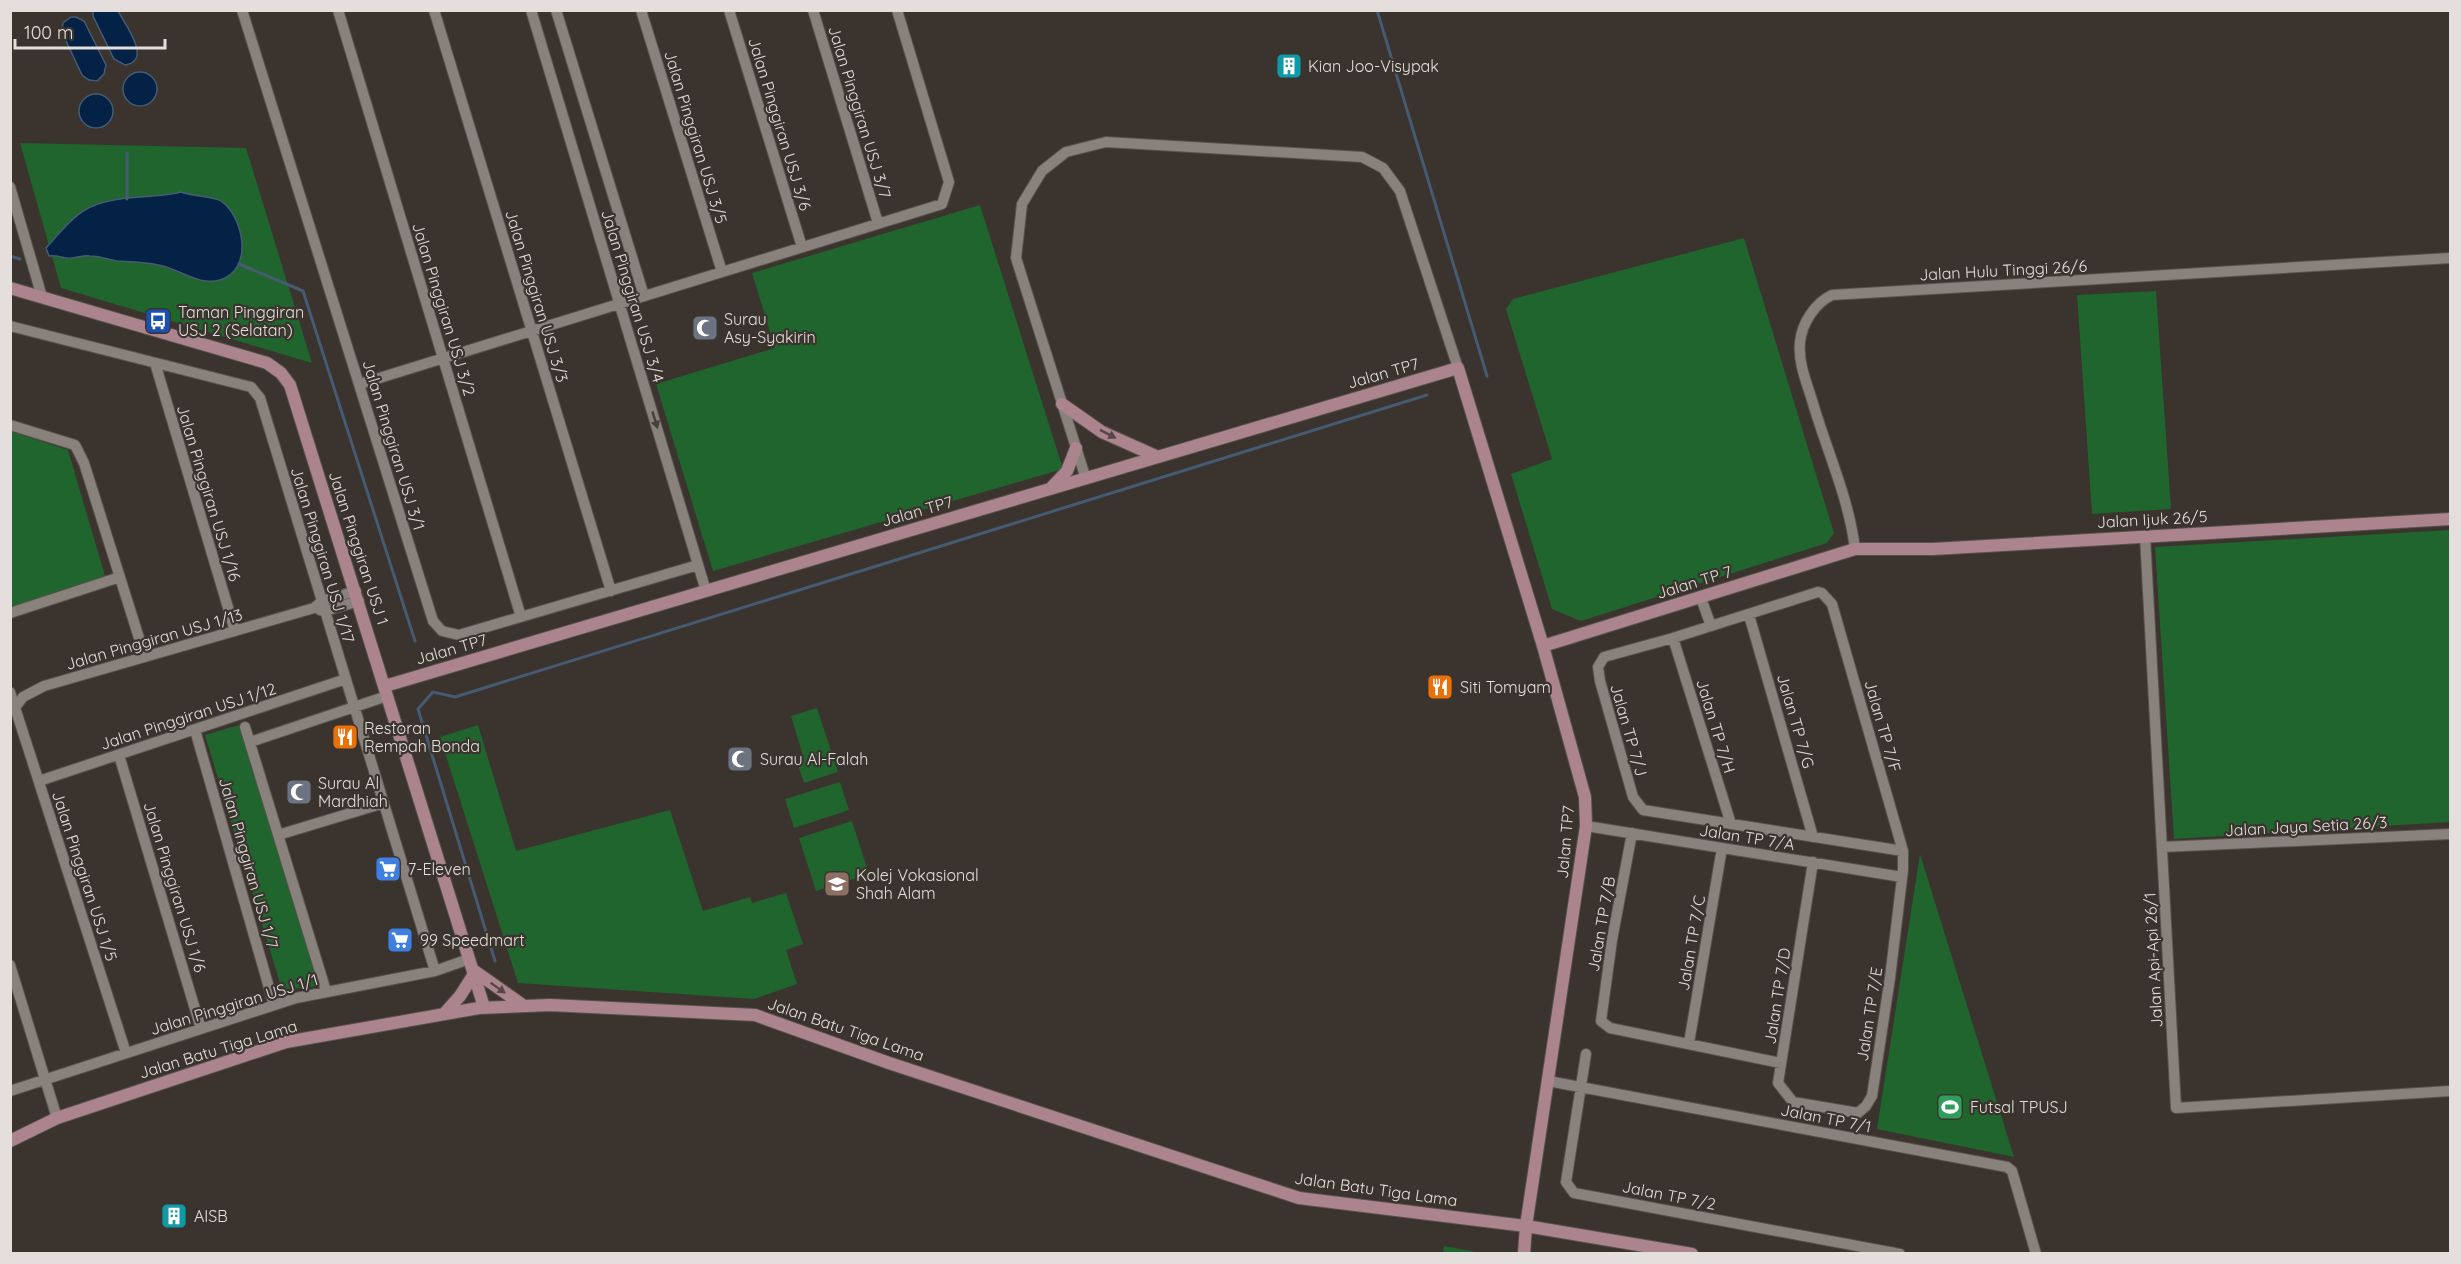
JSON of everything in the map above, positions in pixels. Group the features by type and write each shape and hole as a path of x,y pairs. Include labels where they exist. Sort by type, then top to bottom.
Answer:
{"street":[{"name":"Jalan Pinggiran USJ 3/1","path":"242,10 433,621 442,631 459,635 698,565"},
{"name":"Jalan Pinggiran USJ 3/2","path":"338,10 521,617"},
{"name":"Jalan Pinggiran USJ 3/3","path":"434,10 611,591"},
{"name":"Jalan Pinggiran USJ 3/4","path":"531,10 706,591"},
{"name":"Jalan Pinggiran USJ 3/4","path":"556,10 644,296"},
{"name":"Jalan Pinggiran USJ 3/5","path":"641,10 722,272"},
{"name":"Jalan Pinggiran USJ 3/6","path":"729,10 802,247"},
{"name":"Jalan Pinggiran USJ 3/7","path":"813,10 878,223"},
{"path":"360,384 942,204 949,183 897,10"},
{"name":"Jalan TP7","path":"1086,478 1016,258 1022,204 1042,171 1066,153 1106,142 1362,157 1383,168 1400,191 1458,368 1543,646 1585,797 1586,826 1526,1226 1524,1254"},
{"path":"10,187 42,297"},
{"name":"Jalan Hulu Tinggi 26/6","path":"1855,549 1852,523 1822,435 1800,360 1803,326 1821,300 1832,295 2451,258"},
{"name":"Jalan Pinggiran USJ 1","path":"10,288 267,363 281,373 290,385 358,596 484,1007"},
{"name":"Jalan Pinggiran USJ 1/17","path":"10,326 251,387 260,398 320,607 346,679 435,971"},
{"name":"Jalan Pinggiran USJ 1/16","path":"155,363 235,631"},
{"name":"Jalan TP7","path":"386,691 706,591 1458,368"},
{"path":"1062,404 1102,432 1158,457"},
{"path":"10,425 75,446 84,463 145,657"},
{"path":"1049,489 1067,471 1076,448"},
{"name":"Jalan Ijuk 26/5","path":"1855,549 1933,549 2451,519"},
{"name":"Jalan Api-Api 26/1","path":"2145,536 2176,1108 2451,1091"},
{"name":"Jalan TP 7","path":"1543,646 1855,549"},
{"path":"10,613 120,578"},
{"name":"Jalan TP 7/F","path":"1749,615 1818,592 1822,593 1832,604 1903,851 1902,877"},
{"name":"Jalan Pinggiran USJ 1/13","path":"13,710 23,697 44,686 358,596"},
{"path":"1701,598 1711,626"},
{"path":"1673,638 1749,615"},
{"name":"Jalan TP 7/G","path":"1749,615 1813,837"},
{"name":"Jalan TP 7/J","path":"1673,638 1604,657 1599,667 1599,681 1633,797 1642,810 1731,824"},
{"name":"Jalan TP 7/H","path":"1673,638 1731,824"},
{"name":"Jalan Pinggiran USJ 1/12","path":"39,781 346,679"},
{"path":"250,742 354,707 386,691"},
{"name":"Jalan Pinggiran USJ 1/5","path":"10,692 13,710 39,781 126,1053"},
{"path":"245,727 326,991"},
{"name":"Jalan Pinggiran USJ 1/7","path":"195,729 274,1005"},
{"name":"Jalan Pinggiran USJ 1/6","path":"119,755 201,1029"},
{"path":"278,835 384,803"},
{"path":"1731,824 1903,851"},
{"name":"Jalan TP 7/A","path":"1586,826 1902,877"},
{"name":"Jalan TP 7/B","path":"1632,834 1612,940 1601,1021 1610,1028 1689,1043"},
{"name":"Jalan Jaya Setia 26/3","path":"2162,848 2451,834"},
{"name":"Jalan TP 7/C","path":"1689,1043 1722,848"},
{"name":"Jalan TP 7/D","path":"1813,862 1778,1083 1793,1102 1820,1108"},
{"name":"Jalan TP 7/E","path":"1820,1108 1858,1113 1872,1096 1890,978 1902,877"},
{"path":"10,965 57,1118"},
{"path":"444,1014 460,996 472,967 524,1006"},
{"name":"Jalan Pinggiran USJ 1/1","path":"10,1091 274,1005 326,991 435,971 472,967"},
{"name":"Jalan Batu Tiga Lama","path":"10,1141 57,1118 286,1041 484,1007 550,1005 755,1015 889,1063 1299,1198 1526,1226 1692,1254"},
{"path":"1689,1043 1781,1063"},
{"name":"Jalan TP 7/2","path":"1586,1054 1566,1182 1575,1193 1900,1254"},
{"name":"Jalan TP 7/1","path":"1548,1081 2007,1167 2012,1171 2036,1254"}],"green space":[{"path":"20,143 246,148 312,363 61,288"},
{"path":"980,205 1063,469 713,571 656,384 775,348 752,273"},
{"path":"1744,238 1834,533 1827,543 1581,621 1552,609 1511,474 1552,459 1506,309 1513,299"},
{"path":"2156,291 2171,509 2092,514 2077,295"},
{"path":"10,431 68,450 105,576 11,607"},
{"path":"2450,530 2450,822 2174,839 2155,547"},
{"path":"817,708 838,772 804,783 797,762 804,759 791,716"},
{"path":"239,725 320,986 282,990 205,735"},
{"path":"478,725 516,851 670,810 703,911 750,897 752,903 786,893 803,944 786,950 797,984 754,999 518,983 440,737"},
{"path":"840,782 849,810 794,828 785,799"},
{"path":"852,821 869,874 816,891 799,838"},
{"path":"1920,854 2014,1157 1877,1129"},
{"path":"1444,1246 1481,1253 1443,1253"}],"water":[{"path":"93,11 118,11 135,41 137,57 133,62 125,65 114,59 93,16"},
{"path":"71,17 84,21 106,65 104,74 97,81 89,80 82,75 62,32 63,23"},
{"path":"140,72 152,77 157,89 152,101 140,106 128,101 123,89 128,77"},
{"path":"96,94 108,99 113,111 108,123 96,128 84,123 79,111 84,99"},
{"path":"181,192 221,201 229,209 240,230 242,243 238,266 231,274 220,280 206,281 152,264 93,256 70,258 49,256 46,248 59,233 83,211 94,205 119,199"}],"waterway":[{"path":"1377,10 1487,376"},
{"path":"127,153 127,199"},
{"path":"10,256 20,259"},
{"path":"239,264 303,291 415,641"},
{"path":"495,961 418,709 433,692 455,697 1427,395"}],"place":[{"name":"Kian Joo-Visypak","path":"1289,66"},
{"name":"Taman Pinggiran USJ 2 (Selatan)","path":"158,321"},
{"name":"Surau Asy-Syakirin","path":"705,328"},
{"name":"Siti Tomyam","path":"1440,687"},
{"name":"Restoran Rempah Bonda","path":"345,737"},
{"name":"Surau Al-Falah","path":"740,759"},
{"name":"Surau Al Mardhiah","path":"299,792"},
{"name":"7-Eleven","path":"388,869"},
{"name":"Kolej Vokasional Shah Alam","path":"837,884"},
{"name":"99 Speedmart","path":"400,940"},
{"name":"Futsal TPUSJ","path":"1950,1107"},
{"name":"AISB","path":"174,1216"}]}
